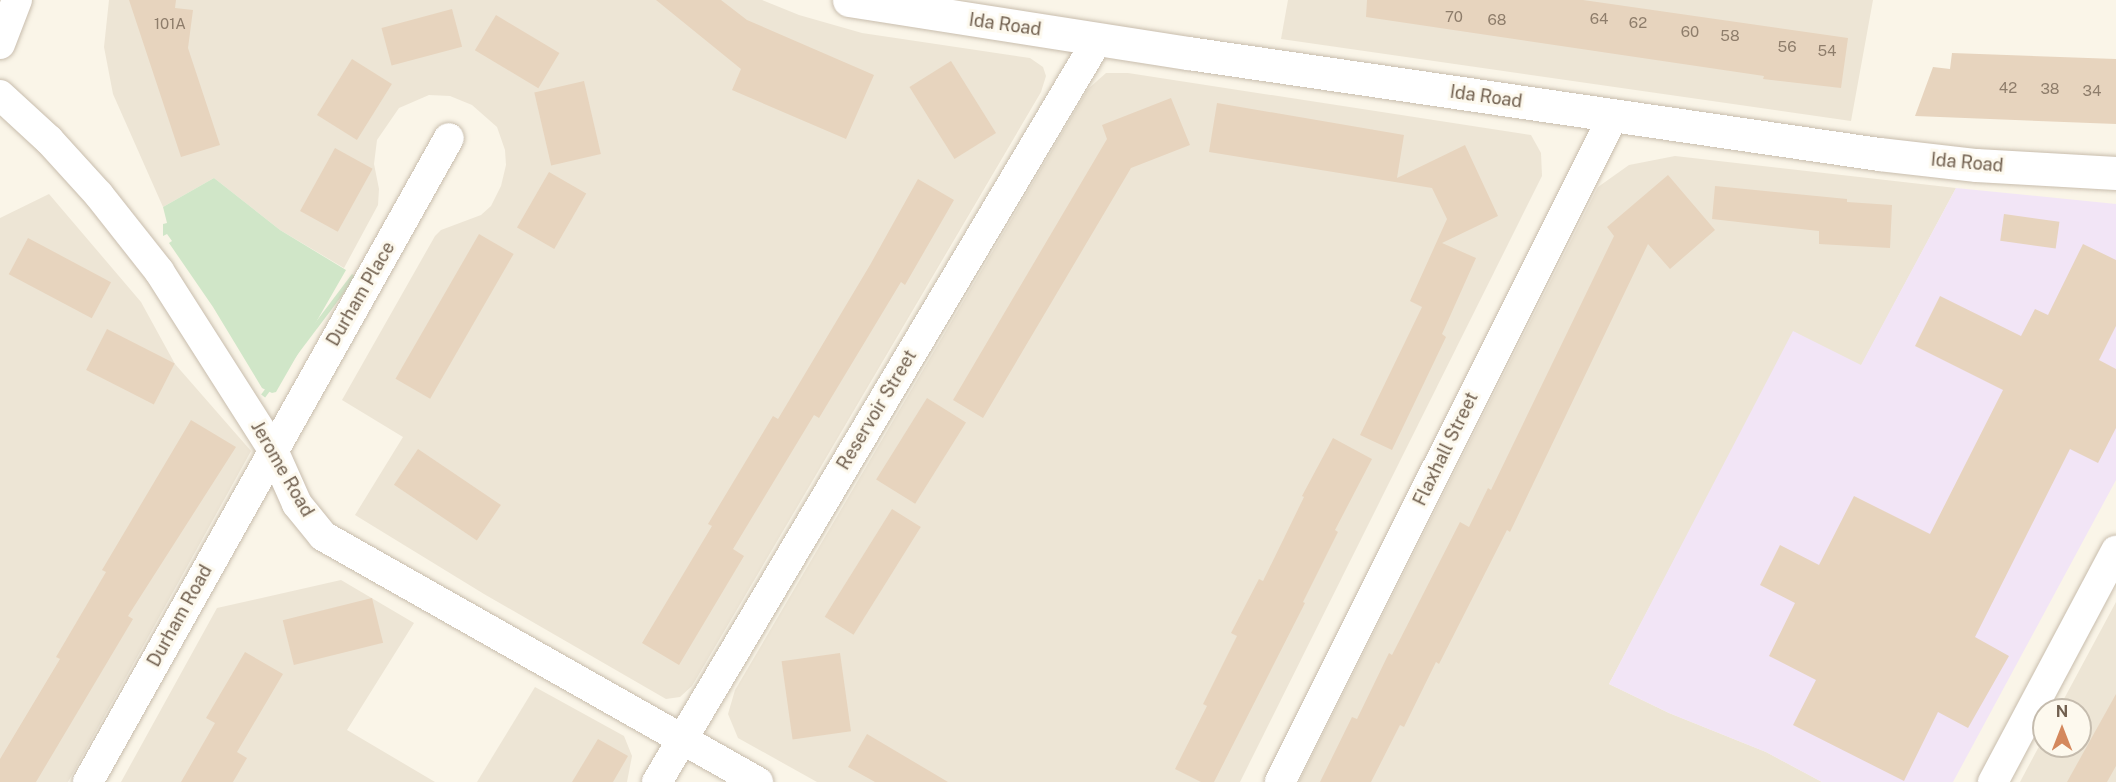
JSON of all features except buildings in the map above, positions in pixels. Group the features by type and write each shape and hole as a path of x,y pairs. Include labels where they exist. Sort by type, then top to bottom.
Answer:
{"street":[{"path":"0,44 17,0"},
{"name":"Ida Road","path":"853,2 1879,154 1976,165 2116,173"},
{"name":"Reservoir Street","path":"657,782 1098,39"},
{"name":"Jerome Road","path":"0,95 49,140 99,195 159,271 273,450 297,504 323,536 681,741 758,782"},
{"name":"Flaxhall Street","path":"1280,782 1613,116"},
{"name":"Durham Place","path":"273,450 449,138"},
{"name":"Durham Road","path":"88,782 273,450"},
{"path":"1993,782 2116,551"}],"shaded area":[{"path":"109,0 762,0 799,15 862,33 1030,58 1043,67 1046,76 1041,92 692,686 680,697 666,699 484,594 355,515 403,437 342,400 435,236 441,230 481,215 491,206 501,186 506,165 505,150 497,127 472,105 450,96 429,95 399,108 377,140 374,164 379,189 378,205 344,268 280,230 214,178 163,207 113,94 104,47"},
{"path":"1288,0 1873,0 1851,121 1281,39"},
{"path":"1106,73 1128,73 1531,135 1541,153 1542,176 1240,782 817,782 738,738 728,714 735,690 1088,89"},
{"path":"1675,156 1956,188 1861,366 1794,332 1609,684 1669,713 1766,752 1822,782 1299,782 1598,187 1629,165"},
{"path":"1956,188 2116,204 2116,480 1953,782 1822,782 1766,752 1669,713 1609,684 1793,331 1861,365"},
{"path":"49,194 141,302 175,364 251,451 68,782 0,782 0,218"},
{"path":"341,580 414,623 347,730 435,782 121,782 217,608"},
{"path":"2116,602 2116,782 2020,782 2033,758 2092,758 2092,698 2064,698"},
{"path":"535,687 624,736 632,756 627,782 477,782"}],"green space":[{"path":"214,178 280,230 346,270 276,392 272,393 262,388 213,307 169,243 172,241 167,234 163,236 163,224 167,223 163,207"},
{"path":"352,274 356,277 265,398 261,395"}]}
